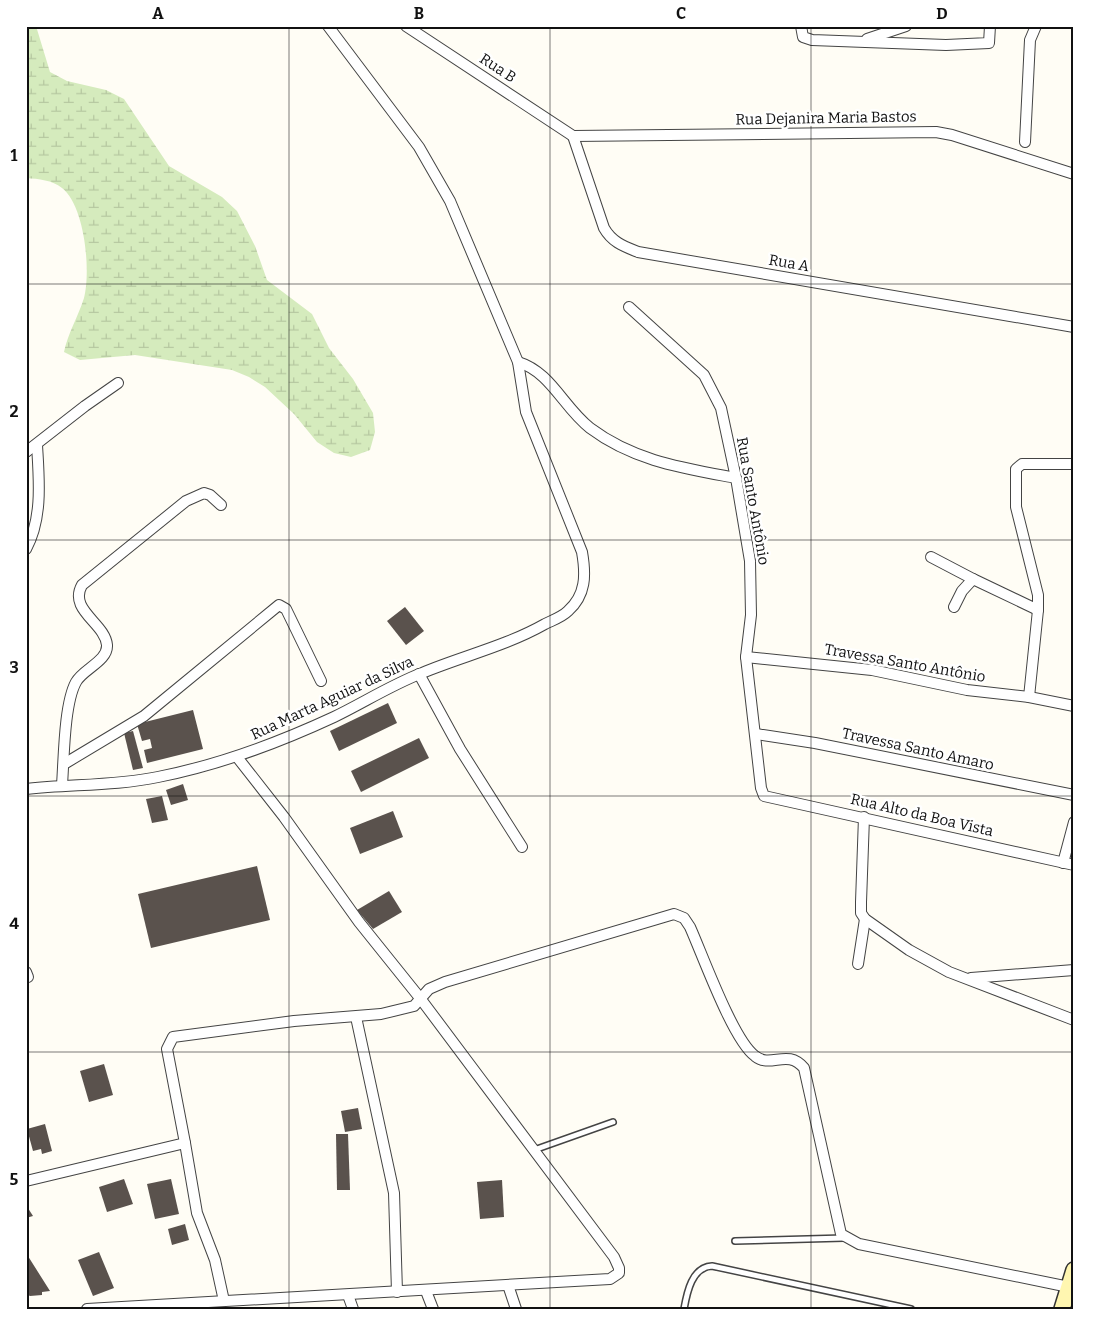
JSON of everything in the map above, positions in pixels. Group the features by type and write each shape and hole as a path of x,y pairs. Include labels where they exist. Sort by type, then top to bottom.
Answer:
{"main road":[{"path":"1062,1309 1074,1270"}],"street":[{"path":"328,26 419,147 450,201 518,362 541,374 574,414 611,443 640,457 736,478"},
{"name":"Rua B","path":"406,26 573,136"},
{"path":"801,26 802,36 812,40 946,45 989,43 990,26"},
{"path":"856,42 906,26"},
{"path":"1025,142 1030,40 1036,26"},
{"name":"Rua Dejanira Maria Bastos","path":"573,136 936,132 952,135 1074,174"},
{"name":"Rua A","path":"573,136 604,228 609,237 618,244 638,252 1074,327"},
{"name":"Rua Santo Antônio","path":"629,307 688,359 710,384 721,408 736,478 751,576 751,614 746,657 761,788 764,796"},
{"name":"Rua Marta Aguiar da Silva","path":"26,789 158,778 237,757 335,716 419,674 511,641 567,613 578,601 585,577 582,552 526,412 518,362"},
{"path":"26,452 118,383"},
{"path":"26,549 32,537 37,514 37,445"},
{"path":"1030,696 1038,610 1036,584 1027,555 1016,506 1016,468 1022,464 1074,464"},
{"path":"62,785 73,688 83,673 106,651 106,640 81,606 79,591 82,585 198,493 210,495 221,505"},
{"path":"931,557 1038,610"},
{"path":"954,607 962,591 973,578"},
{"path":"64,764 144,716 279,605 286,609 321,681"},
{"name":"Travessa Santo Antônio","path":"746,657 872,670 967,690 1030,696 1074,706"},
{"path":"419,674 460,749 522,848"},
{"name":"Travessa Santo Amaro","path":"756,734 815,743 1074,795"},
{"path":"87,1309 189,1305 224,1301 271,1304 348,1295 610,1279 618,1273 619,1268 614,1257 420,998 359,922 284,817 237,757"},
{"name":"Rua Alto da Boa Vista","path":"764,796 1068,864"},
{"path":"858,964 863,915 864,817"},
{"path":"1068,864 1074,822"},
{"path":"224,1301 215,1260 197,1213 166,1049 173,1037 294,1021 356,1017 408,1008 414,1006 429,989 465,975 667,914 679,915 690,927 738,1035 753,1054 764,1060 787,1058 794,1060 804,1068 841,1234 845,1238 859,1244 1069,1287"},
{"path":"863,915 910,950 950,972 1074,1020"},
{"path":"967,978 1074,970"},
{"path":"356,1017 394,1193 397,1292"},
{"path":"26,1182 185,1143"},
{"path":"508,1286 516,1309"},
{"path":"426,1291 433,1309"},
{"path":"348,1295 353,1309"}],"lane":[{"path":"533,1150 613,1122"},
{"path":"735,1241 845,1238"},
{"path":"684,1309 694,1275 705,1266 911,1309"}],"green space":[{"path":"26,26 36,26 50,72 67,81 106,90 124,99 169,166 222,197 237,211 255,246 267,280 312,314 329,348 353,379 373,413 375,432 370,450 351,457 334,453 317,442 294,414 265,387 249,377 232,370 135,355 80,360 64,352 84,298 87,272 86,256 81,224 70,197 62,188 54,183 26,178"}],"building":[{"path":"405,607 424,631 406,645 387,621"},
{"path":"388,703 397,723 339,751 330,731"},
{"path":"193,710 203,749 147,763 144,750 152,748 150,739 142,741 137,724"},
{"path":"133,731 143,768 133,770 124,733"},
{"path":"419,738 429,758 361,792 351,771"},
{"path":"183,784 188,800 171,805 166,790"},
{"path":"162,796 168,820 152,823 146,799"},
{"path":"393,811 403,837 360,854 350,828"},
{"path":"257,866 270,920 151,948 138,894"},
{"path":"389,891 402,912 373,929 357,910"},
{"path":"104,1064 113,1095 89,1102 80,1071"},
{"path":"358,1108 362,1129 345,1132 341,1111"},
{"path":"45,1124 52,1151 42,1154 41,1149 33,1151 27,1129"},
{"path":"336,1134 348,1134 350,1190 337,1190"},
{"path":"124,1179 133,1204 107,1212 99,1187"},
{"path":"171,1179 179,1214 155,1219 147,1184"},
{"path":"502,1180 504,1217 480,1219 477,1182"},
{"path":"26,1205 33,1216 26,1218"},
{"path":"185,1224 189,1240 172,1245 168,1229"},
{"path":"99,1252 114,1288 93,1296 78,1260"},
{"path":"26,1253 50,1291 42,1292 42,1295 30,1296 26,1294"}]}
